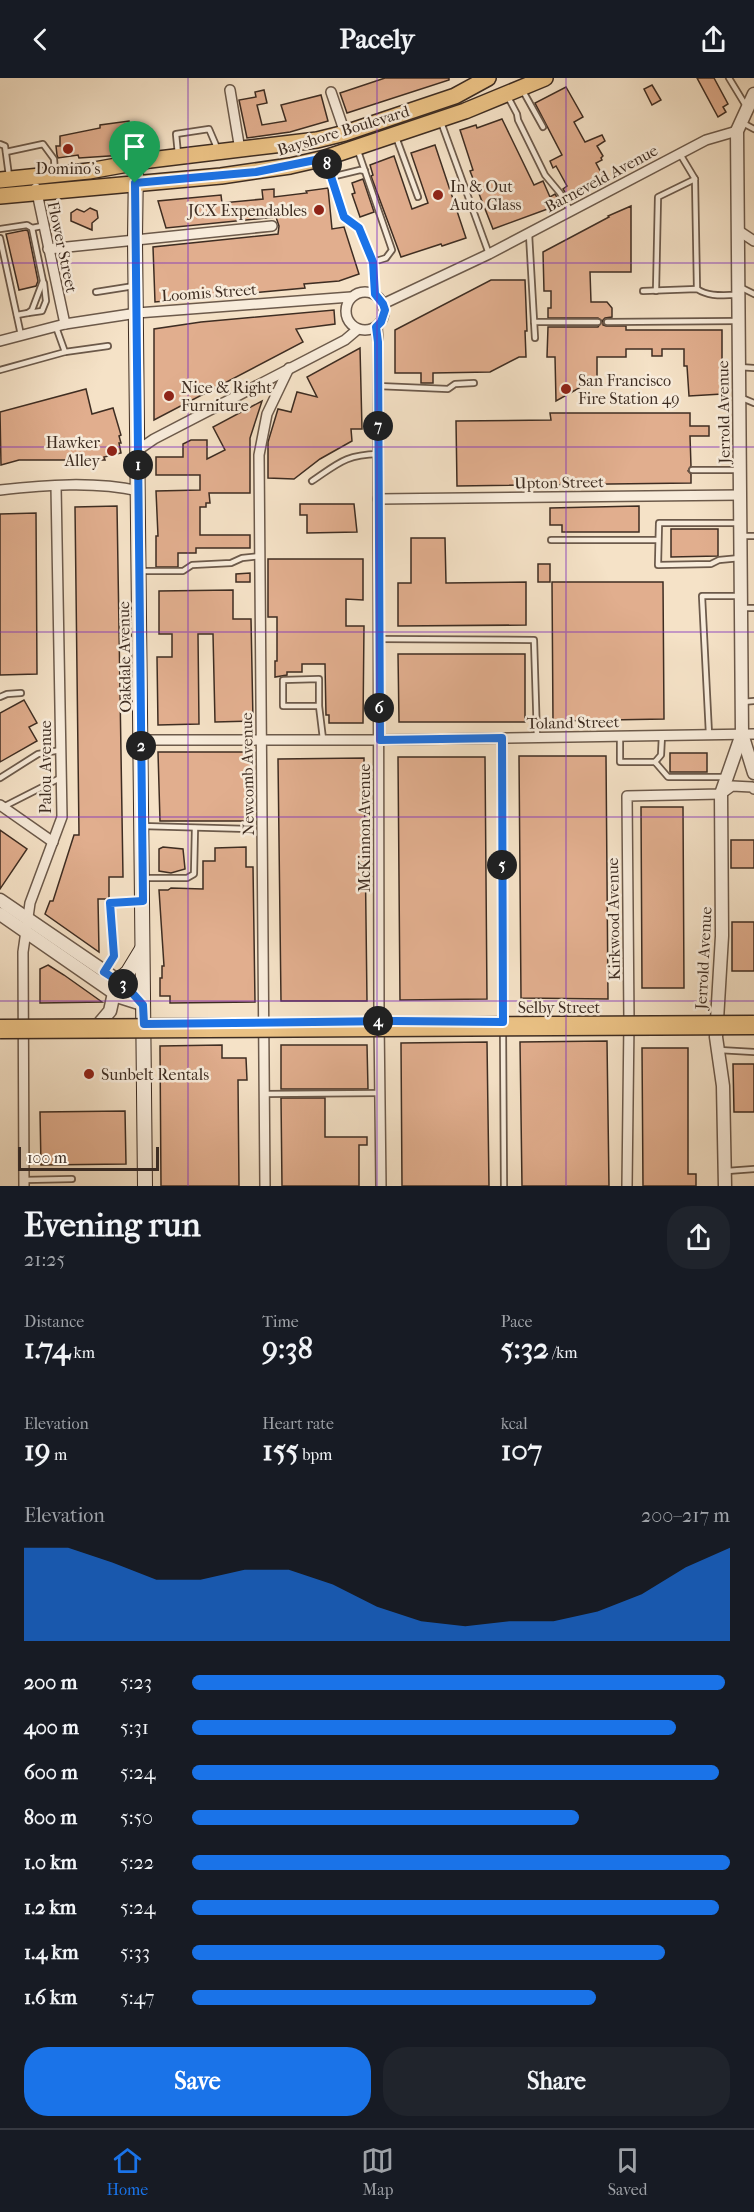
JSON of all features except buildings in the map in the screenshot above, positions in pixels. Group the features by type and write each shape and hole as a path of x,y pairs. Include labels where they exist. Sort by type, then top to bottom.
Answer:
{"highway":[{"path":"0,1026 754,1020"},
{"path":"679,1025 754,1030"},
{"path":"0,1026 754,1025"}],"main road":[{"name":"Bayshore Boulevard","path":"0,196 256,172 325,158 440,120 545,78"},
{"name":"Bayshore Boulevard","path":"5,180 89,171 179,156 302,143 345,133 454,96 486,80"},
{"name":"Oakdale Avenue","path":"136,162 146,1186"},
{"path":"116,987 143,948"}],"street":[{"path":"230,90 240,150"},
{"path":"331,92 345,133"},
{"name":"Jerrold Avenue","path":"754,94 739,127 741,558 746,604 748,734 754,773"},
{"name":"Barneveld Avenue","path":"383,304 529,234 706,140 739,127"},
{"name":"Oakdale Avenue","path":"136,162 143,148 142,130"},
{"name":"Flower Street","path":"34,176 37,227 48,249 60,325"},
{"path":"48,249 135,238 272,226"},
{"path":"739,231 754,241"},
{"path":"363,291 375,294 383,304 384,316 376,327 358,329 352,326 346,315 351,297 363,291"},
{"name":"Loomis Street","path":"0,341 60,325 137,313 351,297"},
{"name":"McKinnon Avenue","path":"376,327 378,342 381,1186"},
{"path":"138,450 154,439 345,340 358,329"},
{"name":"Newcomb Avenue","path":"265,1186 259,454 267,414 289,368"},
{"path":"0,490 56,486 120,487 139,491"},
{"name":"Palou Avenue","path":"24,1183 23,952 30,903 62,817 56,486"},
{"name":"Upton Street","path":"378,499 740,495"},
{"name":"Jerrold Avenue","path":"725,1186 723,1086 717,1050 716,1020 722,936 721,794 748,734"},
{"name":"Toland Street","path":"141,740 380,740 748,734"},
{"path":"721,794 732,786 754,789"},
{"name":"Kirkwood Avenue","path":"627,1186 629,1021 627,796 721,794"},
{"path":"2,806 53,842"},
{"path":"0,900 26,925 143,1005"},
{"path":"0,914 26,925 104,972 116,987"},
{"path":"99,1024 110,1011 116,987"},
{"path":"643,1021 754,1020"},
{"name":"Selby Street","path":"0,1026 379,1021 615,1022"}],"lane":[{"path":"732,79 748,108"},
{"path":"522,88 543,128"},
{"path":"506,95 518,114 518,120 545,175 560,193 571,212"},
{"path":"440,120 489,254"},
{"path":"739,127 754,129"},
{"path":"179,156 176,134 209,129 219,152"},
{"path":"395,135 418,197"},
{"path":"0,144 5,146 6,152 5,180"},
{"path":"6,152 43,144 54,159 56,174"},
{"path":"357,147 392,250 386,258 373,262"},
{"path":"680,154 694,179 698,289"},
{"path":"325,158 344,217 359,228 373,262 375,294"},
{"path":"331,177 360,170 365,171"},
{"path":"656,291 658,197 694,179"},
{"path":"0,230 27,225 37,227 46,301 44,307 38,312 17,315"},
{"path":"529,234 535,338"},
{"path":"0,238 21,335"},
{"path":"28,313 32,310 43,281"},
{"path":"96,292 137,286"},
{"path":"643,291 698,289 703,293 718,296 739,291 754,294"},
{"path":"607,322 739,321"},
{"path":"534,322 598,322"},
{"path":"60,325 65,352"},
{"path":"0,370 65,352 108,346"},
{"path":"740,368 754,368"},
{"path":"378,386 448,389 455,384 474,383"},
{"path":"740,397 754,403"},
{"path":"312,481 346,459 356,455 378,454"},
{"path":"692,470 740,470"},
{"path":"741,558 719,560 711,564 658,565 659,523 741,529 754,536"},
{"path":"551,540 658,540"},
{"path":"139,571 183,571 192,565 231,563 242,558 260,556"},
{"path":"709,734 702,596 746,604"},
{"path":"379,639 534,640 537,737"},
{"path":"319,706 283,706 283,680 318,679 323,739"},
{"path":"0,697 21,693"},
{"path":"655,762 661,755 662,735"},
{"path":"620,736 620,762 655,762 668,777 729,777"},
{"path":"502,738 504,1186"},
{"path":"0,778 38,754 61,750"},
{"path":"2,806 62,777"},
{"path":"142,826 249,829"},
{"path":"143,878 190,877 195,869 195,828"},
{"path":"104,972 114,956 110,903 143,901"},
{"path":"717,1050 754,1052"},
{"path":"265,1094 380,1093"},
{"path":"724,1172 754,1169"},
{"path":"24,1183 72,1179"}],"place":[{"name":"Domino's","path":"68,149"},
{"name":"In & Out Auto Glass","path":"438,195"},
{"name":"JCX Expendables","path":"319,210"},
{"name":"San Francisco Fire Station 49","path":"566,389"},
{"name":"Nice & Right Furniture","path":"169,396"},
{"name":"Hawker Alley","path":"112,451"},
{"name":"Sunbelt Rentals","path":"89,1074"}],"route":[{"path":"325,158 344,217 359,228 373,262 375,294 380,298 385,310 381,322 376,327 378,342 380,740 502,738 503,1022 144,1024 143,1005 126,986 104,972 114,956 110,903 143,901 135,183 273,170 325,158"}]}
